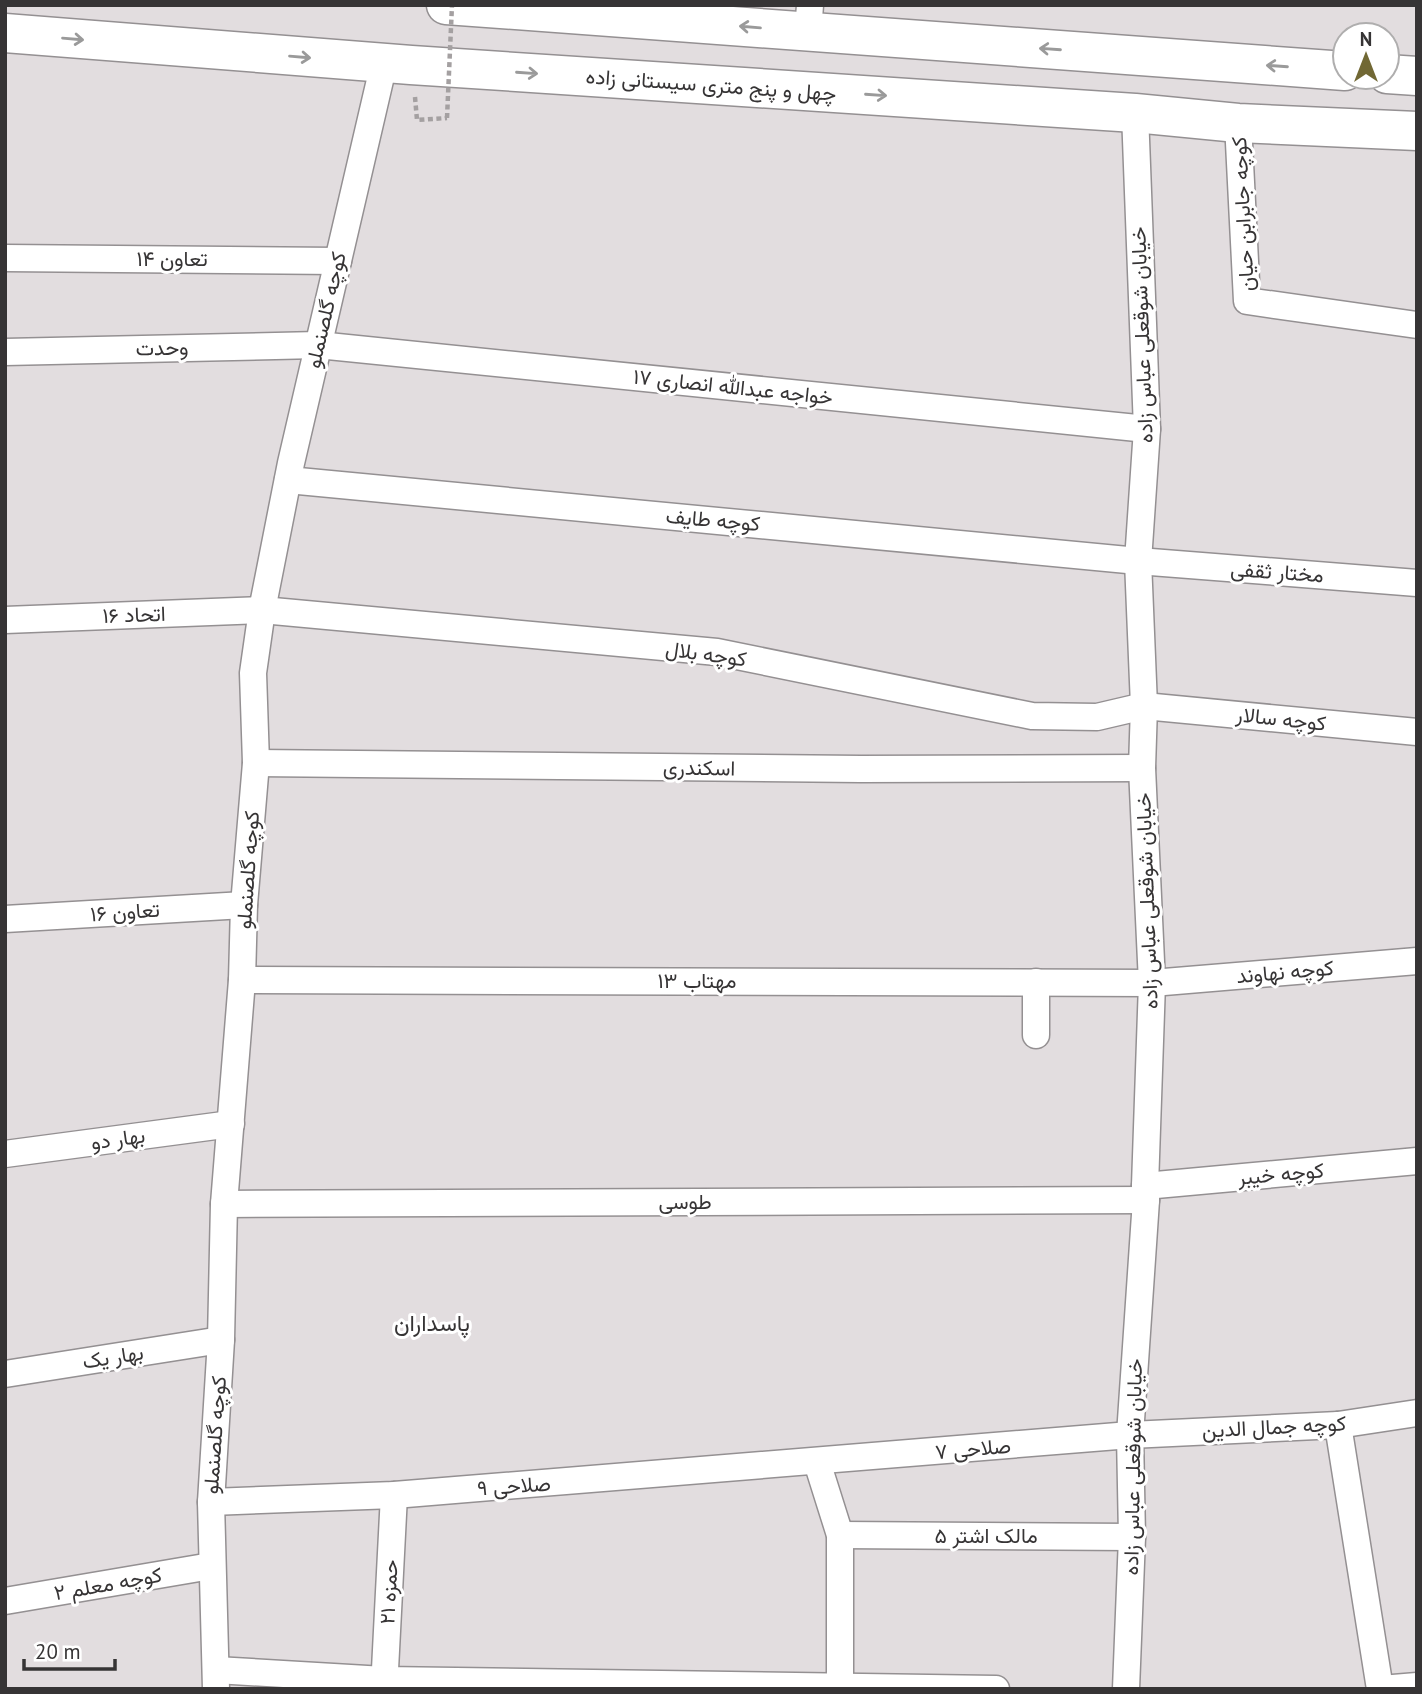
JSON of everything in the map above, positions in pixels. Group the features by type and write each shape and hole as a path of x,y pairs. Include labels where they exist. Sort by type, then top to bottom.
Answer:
{"highway":[{"path":"446,5 585,17 676,21 809,19 1331,70"},
{"path":"585,17 605,35 608,48 602,61 585,76"},
{"path":"676,21 659,38 655,51 659,64 676,82"},
{"name":"چهل و پنج متری سیستانی زاده","path":"5,33 384,63 1135,113 1238,123 1417,131"}],"street":[{"name":"کوچه گلصنملو","path":"216,1679 211,1502 222,1339 224,1204 256,763 253,673 262,610 288,480 384,63"},
{"name":"خیابان شوقعلی عباس زاده","path":"1126,1689 1132,1537 1130,1435 1146,1193 1152,983 1142,768 1144,706 1138,561 1147,429 1135,113"},
{"name":"کوچه جابرابن حیان","path":"1238,123 1247,301 1417,326"},
{"name":"تعاون ۱۴","path":"5,258 338,261"},
{"name":"خواجه عبدالله انصاری ۱۷","path":"318,345 1147,429"},
{"name":"وحدت","path":"5,352 318,345"},
{"name":"کوچه طایف","path":"288,480 1138,561"},
{"name":"مختار ثقفی","path":"1138,561 1417,583"},
{"name":"اتحاد ۱۶","path":"5,620 262,610"},
{"name":"کوچه بلال","path":"262,610 717,652 1031,716 1097,717 1144,706"},
{"name":"کوچه سالار","path":"1144,706 1417,732"},
{"name":"اسکندری","path":"256,763 861,769 1142,768"},
{"name":"تعاون ۱۶","path":"5,919 244,905"},
{"name":"کوچه نهاوند","path":"1152,983 1417,961"},
{"name":"مهتاب ۱۳","path":"242,980 1152,983"},
{"path":"1036,982 1036,1035"},
{"name":"بهار دو","path":"5,1154 230,1124"},
{"name":"کوچه خیبر","path":"1146,1193 1417,1161"},
{"name":"طوسی","path":"224,1204 1146,1193"},
{"name":"بهار یک","path":"5,1374 222,1339"},
{"name":"کوچه جمال الدین","path":"1130,1435 1338,1425 1417,1413"},
{"path":"1338,1425 1380,1689 1417,1686"},
{"name":"صلاحی ۷","path":"817,1462 1130,1435"},
{"path":"817,1462 839,1535 840,1687"},
{"name":"صلاحی ۹","path":"211,1502 394,1495 817,1462"},
{"name":"حمزه ۲۱","path":"384,1684 394,1495"},
{"name":"مالک اشتر ۵","path":"839,1535 1132,1537"},
{"name":"کوچه معلم ۲","path":"5,1601 211,1566"},
{"path":"216,1679 384,1684 996,1689"}],"path":[{"path":"417,120 447,118 452,5"}],"district":[{"name":"پاسداران","path":"432,1323"}]}
